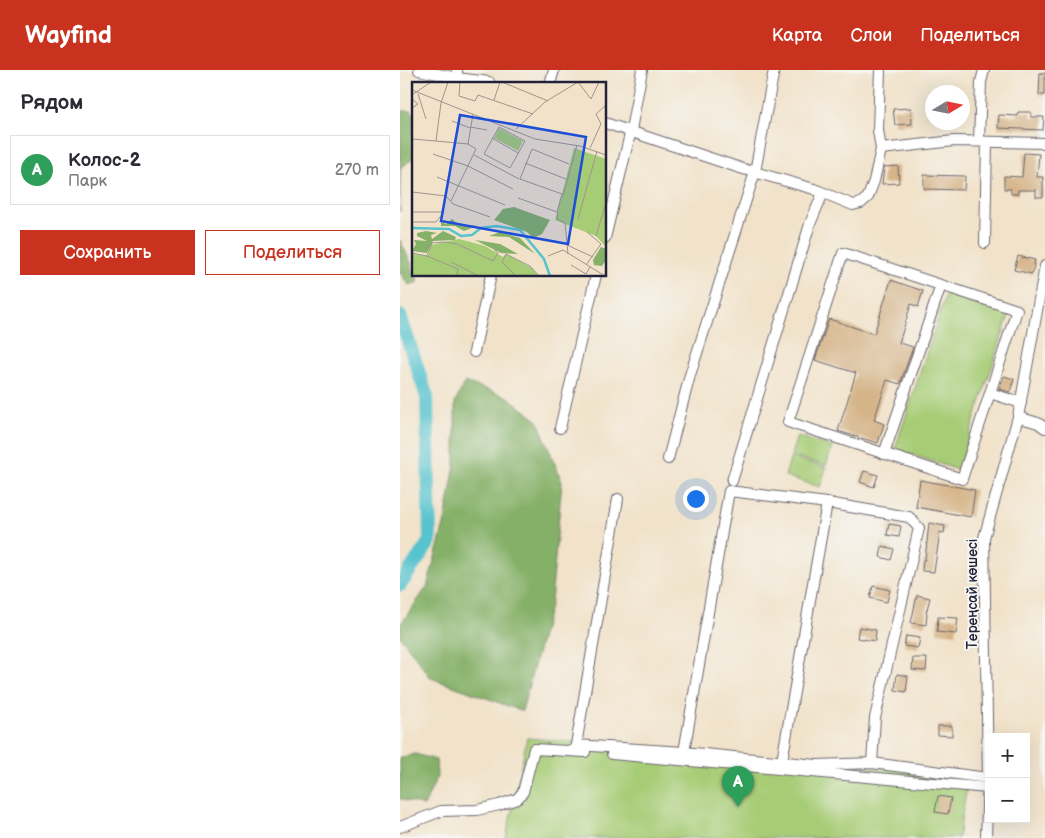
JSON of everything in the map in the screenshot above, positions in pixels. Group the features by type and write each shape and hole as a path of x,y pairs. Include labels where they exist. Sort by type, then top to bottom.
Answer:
{"street":[{"path":"419,70 457,74 489,82"},
{"path":"606,234 631,130 642,70"},
{"path":"668,459 690,375 755,172 774,70"},
{"path":"606,122 823,193 853,205 861,203 868,197 874,181 880,149 878,130 880,70"},
{"path":"984,70 981,82 985,243"},
{"path":"880,149 954,141 1045,143"},
{"path":"732,481 810,224 823,193"},
{"path":"843,253 1017,310 990,394 962,479 788,422 843,253"},
{"name":"Тереңсай көшесі","path":"988,778 984,538 1018,417 1045,266"},
{"path":"474,352 491,276"},
{"path":"560,428 596,276"},
{"path":"884,454 941,285"},
{"path":"990,394 1021,403"},
{"path":"1018,417 1038,423 1045,428"},
{"path":"684,752 729,491 827,503 909,517 919,528 875,718 872,763"},
{"path":"618,499 576,745 684,752 817,765 872,763 985,782"},
{"path":"782,761 827,503"},
{"path":"400,827 441,811 478,810 517,799 523,792 532,753 534,749 538,748 869,776 985,783"},
{"name":"Тереңсай көшесі","path":"986,838 987,823"}],"green space":[{"path":"400,111 411,111 412,159 400,169"},
{"path":"400,240 411,263 412,276 416,276 418,282 409,285 400,273"},
{"path":"946,294 1009,315 958,470 895,449"},
{"path":"465,382 508,397 538,421 562,482 551,602 522,711 431,678 400,636 400,625 427,587 445,521 455,465 455,403"},
{"path":"797,436 832,447 826,466 791,455"},
{"path":"791,457 826,468 820,487 785,476"},
{"path":"527,738 969,775 958,838 506,838"},
{"path":"415,754 436,760 437,777 424,806 400,799 400,759"}],"building":[{"path":"1040,73 1045,73 1045,95 1039,95"},
{"path":"911,108 912,124 895,125 893,109"},
{"path":"1018,112 1031,112 1031,117 1044,117 1043,130 998,128 999,115 1018,116"},
{"path":"1024,153 1039,154 1037,177 1043,177 1043,197 1036,197 1036,190 1018,190 1018,194 1011,194 1011,189 1004,189 1004,176 1022,177"},
{"path":"898,166 899,183 882,184 884,167"},
{"path":"924,175 965,176 964,190 924,189"},
{"path":"1018,256 1035,260 1032,274 1014,270"},
{"path":"891,280 923,291 918,307 911,304 899,343 913,347 900,384 887,380 874,420 884,424 878,443 838,431 856,373 815,360 829,319 874,334"},
{"path":"1004,376 1014,379 1010,392 999,389"},
{"path":"864,471 878,475 874,487 860,482"},
{"path":"920,480 975,490 971,517 916,507"},
{"path":"929,523 945,526 944,533 940,532 934,572 922,571"},
{"path":"889,524 901,526 899,537 887,535"},
{"path":"882,546 894,549 891,560 880,557"},
{"path":"873,586 890,590 887,602 870,598"},
{"path":"917,595 930,598 926,613 926,625 911,623"},
{"path":"938,617 958,618 956,634 937,632"},
{"path":"859,627 876,630 875,641 857,638"},
{"path":"906,636 920,638 918,648 904,646"},
{"path":"913,658 927,658 926,671 912,670"},
{"path":"897,674 908,676 906,692 895,690"},
{"path":"938,726 952,726 952,736 938,735"},
{"path":"938,796 951,798 948,814 935,812"}],"waterway":[{"path":"400,316 427,397 430,541 400,585"}],"place":[{"name":"Колос-2","path":"738,807"}]}
